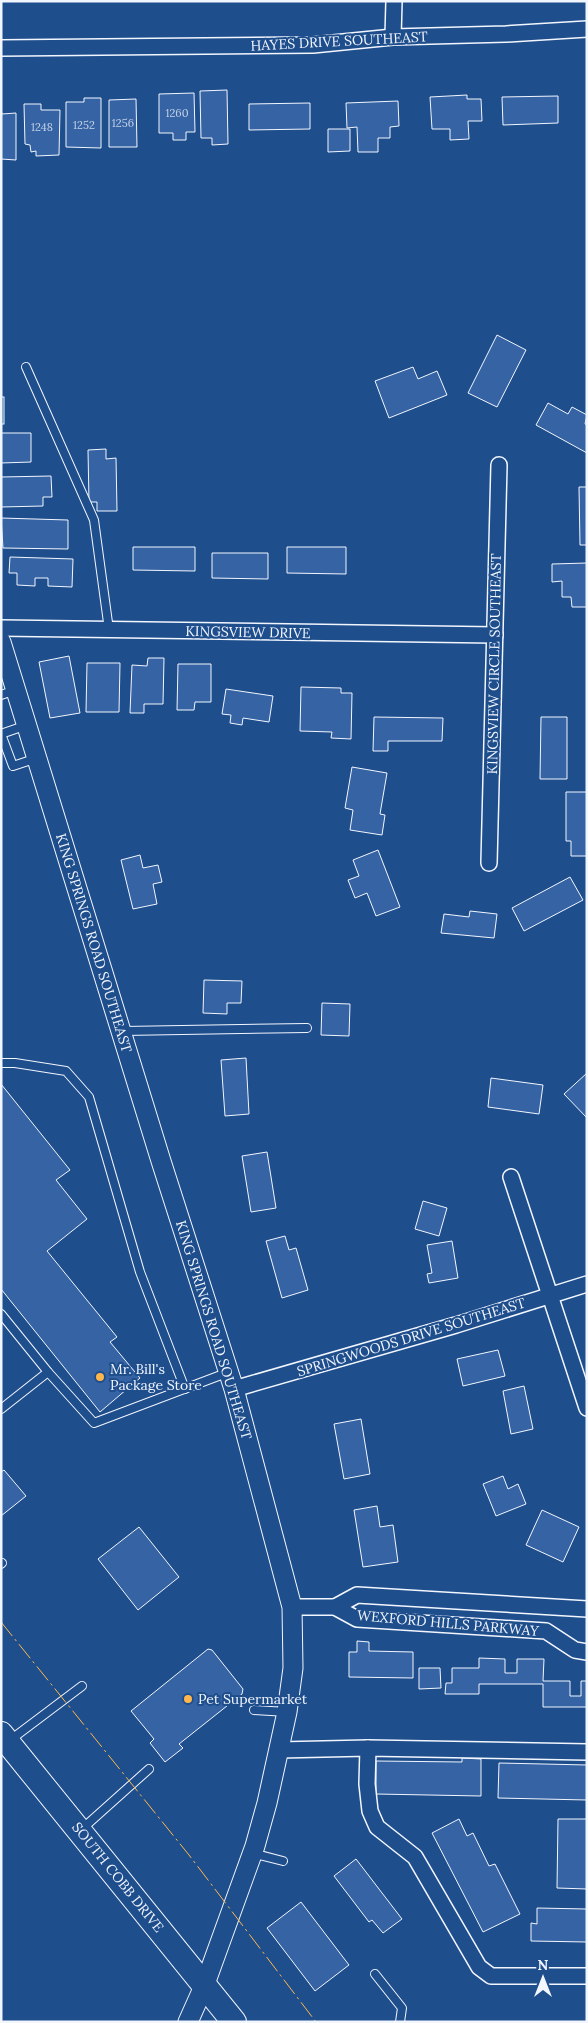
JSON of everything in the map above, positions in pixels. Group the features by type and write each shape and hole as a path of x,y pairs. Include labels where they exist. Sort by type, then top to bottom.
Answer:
{"main road":[{"name":"SOUTH COBB DRIVE","path":"4,1738 206,1984 234,2022"}],"street":[{"path":"393,37 394,1"},
{"name":"HAYES DRIVE SOUTHEAST","path":"1,48 313,45 393,37 506,34 587,29"},
{"name":"KINGSVIEW CIRCLE SOUTHEAST","path":"489,863 499,465"},
{"name":"KINGSVIEW DRIVE","path":"1,628 495,635"},
{"name":"KING SPRINGS ROAD SOUTHEAST","path":"3,653 9,692 27,725 121,1031 232,1381 292,1608 293,1668 287,1712 267,1803 252,1853 206,1984 188,2022"},
{"path":"510,1177 587,1408"},
{"name":"SPRINGWOODS DRIVE SOUTHEAST","path":"232,1381 456,1325 587,1284"},
{"name":"WEXFORD HILLS PARKWAY","path":"335,1608 357,1595 587,1609"},
{"path":"468,1626 469,1602"},
{"name":"WEXFORD HILLS PARKWAY","path":"292,1608 335,1608 357,1619 546,1632 575,1650 587,1652"},
{"path":"368,1748 367,1784 370,1811 377,1827 415,1857 479,1967 492,1976 587,1976"},
{"path":"279,1750 368,1748 587,1752"}],"lane":[{"path":"26,367 94,520 109,630"},
{"path":"27,725 1,734 13,766 37,758"},
{"path":"121,1031 307,1028"},
{"path":"1,1063 66,1071 89,1097 140,1272 185,1389"},
{"path":"1,1314 48,1372 94,1423 185,1389 232,1381"},
{"path":"1,1409 48,1372"},
{"path":"4,1738 82,1686"},
{"path":"254,1710 287,1712"},
{"path":"80,1831 149,1769"},
{"path":"252,1853 283,1861"},
{"path":"375,1974 402,2008 400,2022"}],"building":[{"path":"227,90 228,144 212,145 212,138 201,138 200,91"},
{"path":"194,93 195,132 186,132 186,140 173,140 173,133 159,133 159,94"},
{"path":"467,95 467,99 481,99 482,121 468,121 469,139 450,140 450,129 432,129 430,97"},
{"path":"558,96 558,123 503,125 502,97"},
{"path":"84,98 101,98 101,148 66,147 66,102 84,102"},
{"path":"136,99 137,147 109,147 109,100"},
{"path":"398,101 399,126 390,127 390,138 378,138 378,152 358,152 357,127 347,128 346,103"},
{"path":"310,103 310,129 249,130 249,104"},
{"path":"24,104 41,104 41,110 60,110 59,155 36,156 36,151 31,152 30,145 25,144"},
{"path":"1,110 2,114 16,113 16,160 1,159"},
{"path":"328,129 350,129 350,151 328,152"},
{"path":"497,335 526,350 497,407 468,393"},
{"path":"413,367 418,379 437,371 447,395 389,418 375,381"},
{"path":"1,397 4,397 4,424 1,424"},
{"path":"548,403 568,414 572,407 587,415 585,424 587,425 587,453 536,425"},
{"path":"1,433 31,433 31,462 1,463"},
{"path":"106,449 106,459 116,458 117,511 97,511 97,502 89,502 88,450"},
{"path":"51,476 52,497 43,497 43,506 1,507 1,477"},
{"path":"579,487 587,487 587,545 580,545"},
{"path":"1,518 68,520 68,549 3,548"},
{"path":"133,547 195,547 195,571 133,570"},
{"path":"287,547 346,547 346,574 287,573"},
{"path":"212,553 268,553 268,579 212,578"},
{"path":"10,557 73,559 72,587 48,586 48,578 35,578 35,586 17,585 17,573 9,573"},
{"path":"587,563 587,607 572,607 571,597 562,597 562,581 552,582 552,564"},
{"path":"69,656 80,713 50,718 39,662"},
{"path":"148,658 164,658 163,704 144,704 144,713 130,713 132,665 147,666"},
{"path":"87,663 120,663 119,712 86,712"},
{"path":"178,664 211,664 211,702 195,702 194,710 177,710"},
{"path":"301,687 341,688 341,693 352,693 351,739 331,738 332,732 300,731"},
{"path":"226,689 273,696 269,722 243,718 242,725 230,723 231,715 222,714"},
{"path":"374,717 443,718 442,741 388,741 388,751 373,751"},
{"path":"541,717 567,717 567,779 540,779"},
{"path":"352,767 387,773 380,814 385,815 382,835 350,830 353,810 345,808"},
{"path":"566,792 587,792 587,856 571,856 571,841 566,841"},
{"path":"378,850 400,907 376,916 367,893 355,898 348,880 359,876 353,860"},
{"path":"140,855 143,868 158,865 162,882 153,884 157,904 133,909 121,860"},
{"path":"570,877 583,900 524,931 512,908"},
{"path":"470,911 497,914 494,938 441,933 444,914 469,917"},
{"path":"204,980 242,981 241,1003 227,1003 227,1014 203,1013"},
{"path":"322,1003 350,1004 349,1036 321,1035"},
{"path":"246,1058 249,1114 225,1116 221,1060"},
{"path":"587,1073 587,1118 564,1094"},
{"path":"491,1078 543,1085 539,1114 488,1107"},
{"path":"1,1084 70,1170 56,1180 87,1219 47,1251 117,1337 110,1342 140,1378 100,1412 1,1289"},
{"path":"267,1152 276,1208 251,1212 242,1156"},
{"path":"423,1201 447,1208 439,1236 415,1229"},
{"path":"285,1236 289,1250 296,1248 308,1290 282,1298 266,1241"},
{"path":"452,1241 458,1278 429,1283 427,1274 432,1273 427,1245"},
{"path":"498,1350 505,1376 463,1386 457,1359"},
{"path":"524,1386 533,1429 511,1434 503,1391"},
{"path":"361,1419 370,1474 344,1479 334,1424"},
{"path":"4,1470 26,1496 1,1516 1,1472"},
{"path":"503,1476 508,1489 518,1484 526,1504 496,1516 483,1484"},
{"path":"377,1506 380,1527 393,1525 398,1562 363,1567 354,1510"},
{"path":"542,1510 579,1527 563,1562 526,1545"},
{"path":"139,1527 179,1577 138,1610 98,1559"},
{"path":"357,1641 369,1642 369,1651 413,1652 413,1678 349,1677 349,1652 357,1652"},
{"path":"208,1649 212,1650 243,1689 242,1694 179,1744 183,1748 165,1762 150,1743 154,1739 131,1711"},
{"path":"479,1658 505,1659 505,1673 517,1673 517,1659 544,1659 543,1681 570,1681 570,1696 581,1696 581,1681 587,1681 587,1707 543,1707 543,1684 479,1684 479,1694 445,1694 446,1683 452,1683 452,1668 479,1668"},
{"path":"419,1668 440,1668 441,1688 419,1689"},
{"path":"462,1758 481,1759 481,1796 376,1794 376,1761 462,1762"},
{"path":"499,1763 587,1765 587,1800 498,1798"},
{"path":"459,1819 467,1836 473,1833 489,1866 495,1864 520,1914 483,1932 432,1833"},
{"path":"558,1819 587,1819 587,1889 557,1888"},
{"path":"356,1859 402,1919 383,1933 372,1920 369,1922 334,1876"},
{"path":"301,1902 349,1965 315,1991 267,1928"},
{"path":"537,1908 587,1909 587,1942 531,1941 531,1923 537,1924"}],"power":[{"path":"1,1622 189,1855 316,2022"}],"place":[{"name":"Mr. Bill's Package Store","path":"100,1377"},
{"name":"Pet Supermarket","path":"188,1699"}]}
